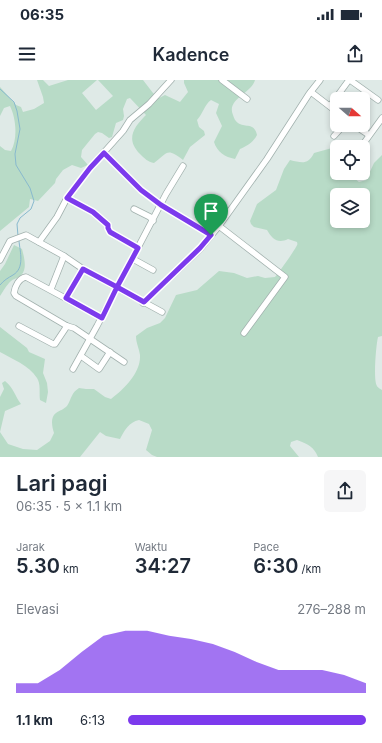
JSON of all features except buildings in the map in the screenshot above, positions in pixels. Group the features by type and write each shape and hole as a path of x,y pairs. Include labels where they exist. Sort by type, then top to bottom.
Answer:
{"street":[{"path":"39,242 57,218 67,198 90,168 123,131 130,120 150,104 171,80"},
{"path":"222,80 247,98"},
{"path":"144,302 200,248 219,226 267,159 320,80"},
{"path":"340,92 349,80 378,100"},
{"path":"311,92 330,106"},
{"path":"366,140 382,118"},
{"path":"334,136 338,132"},
{"path":"364,132 369,136"},
{"path":"104,153 141,190 161,205 211,235"},
{"path":"73,370 182,166"},
{"path":"67,198 93,212 108,225 110,232 138,248"},
{"path":"134,209 150,217 153,221"},
{"path":"219,226 285,278 244,333"},
{"path":"0,260 7,244 13,239 26,235 64,256 83,269 162,312"},
{"path":"51,290 64,256"},
{"path":"132,259 153,270"},
{"path":"66,298 83,269"},
{"path":"102,318 26,277 19,281 14,289 16,296 67,326 74,328 124,362"},
{"path":"19,326 55,344 67,326"},
{"path":"81,356 99,369 110,352"}],"green space":[{"path":"37,80 43,80 49,86 68,80 97,80 82,93 96,110 113,96 98,80 143,80 159,98 165,95 180,102 188,92 184,80 255,80 253,85 236,100 232,109 233,116 236,121 254,128 257,135 250,144 240,149 235,159 222,154 217,149 214,142 222,126 216,113 219,104 211,100 197,120 199,127 204,131 205,135 190,147 183,160 173,154 167,153 154,163 148,161 135,149 132,138 133,133 138,124 146,115 130,98 127,99 123,109 123,120 116,123 112,137 109,138 98,132 82,150 81,157 88,165 81,168 72,165 63,170 56,179 55,183 38,201 30,199 29,207 0,231 0,146 5,150 11,151 15,141 15,128 14,116 10,106 4,108 0,116 0,87 16,105 21,107 23,112 34,109 44,103"},
{"path":"330,149 330,180 357,180 359,182 370,180 370,172 374,163 382,155 382,336 378,337 375,370 377,386 382,390 382,457 318,457 310,446 297,440 291,442 290,446 299,457 157,457 146,450 152,430 149,424 139,420 135,421 125,430 120,439 106,436 100,432 80,457 0,457 0,432 8,444 23,449 37,450 50,441 54,433 52,420 54,415 67,406 76,390 79,388 94,389 105,397 111,399 131,380 140,362 136,336 147,328 160,323 165,318 176,295 197,290 219,271 234,273 247,278 258,276 265,278 275,277 294,250 297,242 288,239 278,241 271,236 267,230 254,227 250,221 257,204 276,190 284,169 290,160 304,162 309,160 314,153"},
{"path":"14,245 22,249 25,267 20,276 6,286 0,296 0,271"},
{"path":"0,327 27,348 29,352 45,359 43,373 47,383 48,392 46,403 40,400 39,383 34,373 30,369 0,352"},
{"path":"5,381 8,383 21,404 5,411 0,432 0,397 4,389 2,383"}],"waterway":[{"path":"0,89 14,102 17,111 20,129 15,154 16,165 30,188 34,201 31,209 20,218 17,224 18,236"},
{"path":"0,285 17,272 19,268 21,260 19,241"}],"route":[{"path":"211,235 161,205 141,190 104,153 90,168 67,198 93,212 108,225 110,232 138,248 117,287 83,269 66,298 102,318 117,287 144,302 168,277 200,248 211,235"}]}
